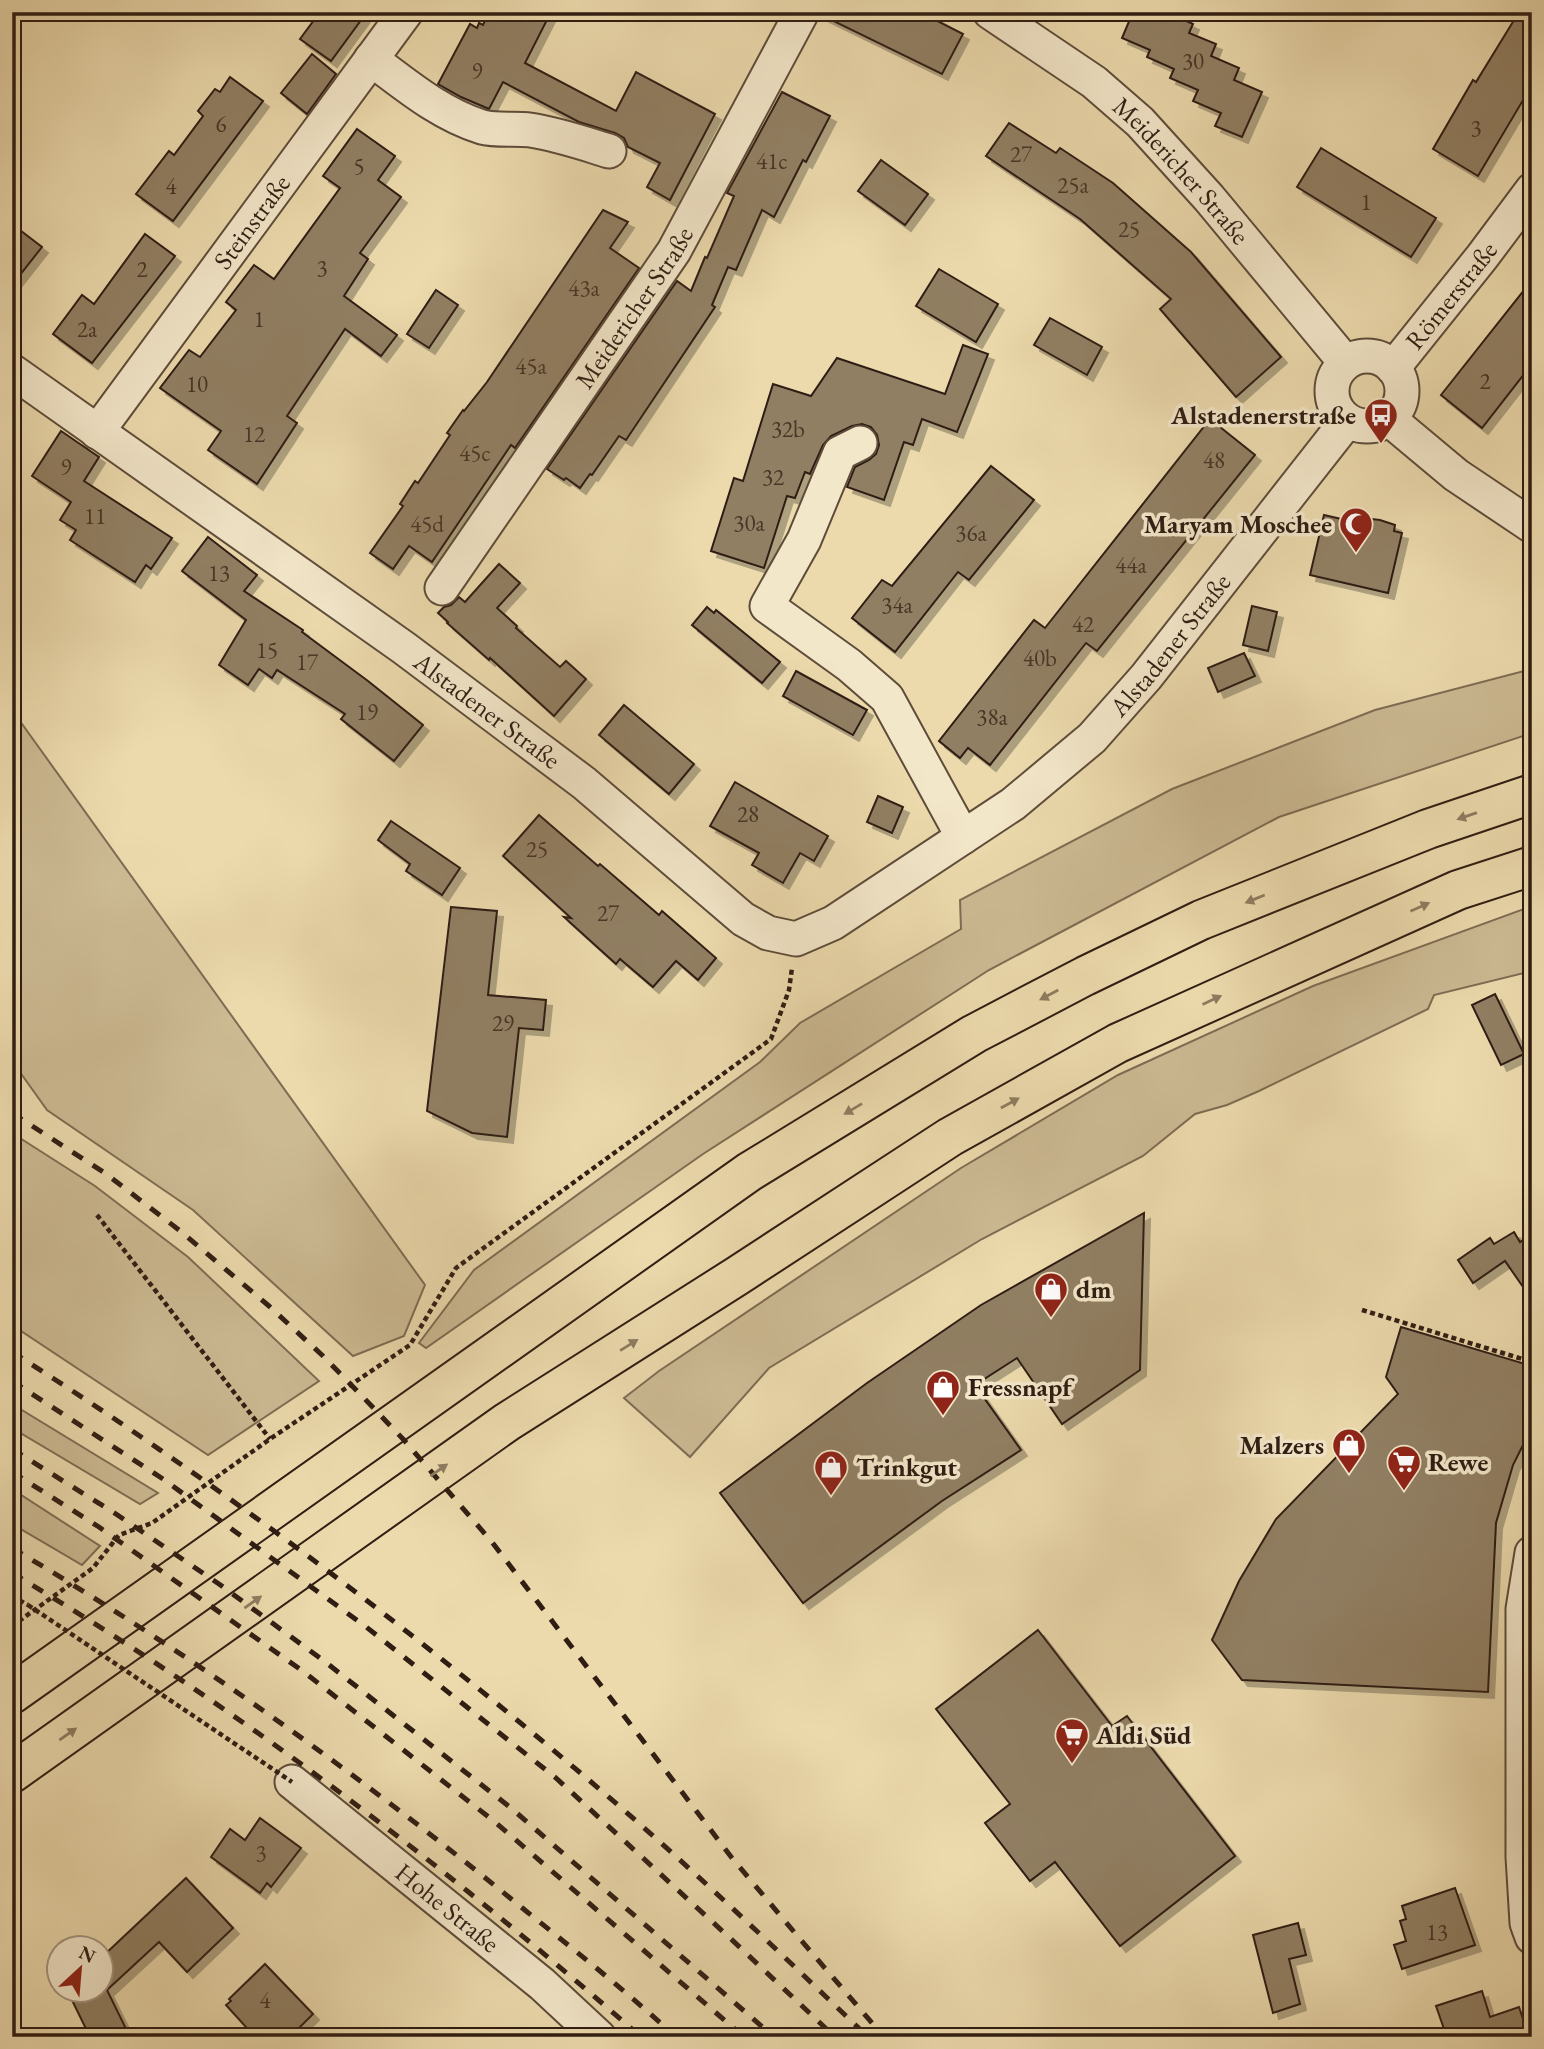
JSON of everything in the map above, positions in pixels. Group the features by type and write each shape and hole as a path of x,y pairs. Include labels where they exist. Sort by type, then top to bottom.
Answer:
{"highway":[{"path":"12,1694 749,1172 974,1034 1201,920 1428,829 1532,794"},
{"path":"12,1773 507,1422 950,1137 1118,1043 1458,890 1532,866"}],"street":[{"name":"Steinstraße","path":"97,432 406,12"},
{"name":"Meidericher Straße","path":"442,588 674,251 802,12"},
{"name":"Meidericher Straße","path":"994,13 1094,82 1140,122 1209,198 1345,362"},
{"path":"372,60 452,116 485,128 549,132 609,151"},
{"name":"Römerstraße","path":"1393,368 1532,190"},
{"path":"1362,356 1379,358 1393,368 1402,384 1400,403 1389,419 1368,427 1347,421 1333,403 1333,381 1345,362 1362,356"},
{"name":"Alstadener Straße","path":"12,371 404,648 584,783 743,919 768,933 796,939 833,923 1013,804 1092,738 1146,677 1347,421"},
{"path":"1389,419 1456,475 1532,526"},
{"path":"860,443 840,453 804,540 767,606 849,665 887,698 963,837"},
{"path":"1532,1553 1523,1609 1522,1813 1527,1923 1532,1937"},
{"name":"Hohe Straße","path":"292,1782 541,1984 599,2037"}],"path":[{"path":"12,1626 93,1568 118,1535 152,1523 270,1439 410,1345 456,1268 771,1039 789,990 796,939"},
{"path":"97,1215 270,1439"},
{"path":"1362,1310 1532,1362"},
{"path":"12,1596 292,1782"}],"shaded area":[{"path":"1532,669 1532,733 1279,817 989,970 703,1154 426,1348 419,1343 474,1270 760,1062 800,1023 961,929 960,900 1172,789 1375,710"},
{"path":"12,710 425,1285 404,1336 353,1356 193,1210 47,1110 12,1061"},
{"path":"1532,906 1532,971 1434,995 1428,1009 1259,1091 1227,1105 1195,1114 1143,1156 982,1239 769,1368 690,1457 624,1398 659,1371 961,1168 1118,1075 1313,986"},
{"path":"12,1133 95,1186 188,1257 319,1381 208,1455 12,1325"},
{"path":"12,1404 158,1493 140,1504 12,1428"},
{"path":"12,1489 100,1546 82,1565 12,1524"}],"building":[{"path":"320,12 367,12 331,61 300,39"},
{"path":"489,12 551,12 525,63 616,111 636,72 715,114 670,200 647,187 660,163 628,147 624,138 615,133 579,122 503,82 489,109 438,84 470,24 477,28 479,23 483,25"},
{"path":"821,12 920,12 963,34 942,74 821,15"},
{"path":"1133,12 1167,12 1193,24 1189,33 1216,44 1211,56 1239,68 1234,80 1262,92 1242,137 1215,126 1221,113 1193,101 1198,90 1170,78 1174,69 1147,57 1150,50 1122,38"},
{"path":"1519,12 1532,12 1532,85 1478,176 1433,149 1473,80 1476,82"},
{"path":"312,54 336,74 307,114 281,93"},
{"path":"230,77 263,101 173,221 136,194 169,151 174,155 203,116 198,111 215,89 220,92"},
{"path":"782,92 830,116 806,162 803,160 774,217 762,210 736,270 728,267 712,305 715,307 626,440 619,436 580,488 566,478 564,480 547,469 677,281 691,291 734,196 727,193"},
{"path":"1009,123 1056,153 1060,148 1113,183 1191,252 1281,357 1236,397 1160,309 1171,299 1080,219 986,156"},
{"path":"357,129 395,156 378,180 401,197 360,253 368,259 344,296 397,335 381,356 345,329 287,416 297,423 257,484 208,450 221,431 160,388 189,350 200,357 236,310 226,302 254,265 274,279 340,188 323,176"},
{"path":"1321,148 1436,218 1411,257 1297,187"},
{"path":"881,160 928,194 905,225 858,191"},
{"path":"603,210 628,222 610,248 639,268 515,448 511,445 432,562 409,546 393,569 370,553 403,506 400,504 415,481 418,483 450,435 447,433 487,382"},
{"path":"12,224 42,247 12,285"},
{"path":"145,234 175,256 92,363 53,334 82,295 94,304"},
{"path":"939,269 998,304 976,342 916,306"},
{"path":"1532,280 1532,364 1482,428 1441,395"},
{"path":"436,290 458,305 429,348 407,334"},
{"path":"1050,318 1102,347 1087,375 1034,345"},
{"path":"963,345 988,354 957,432 922,419 913,445 904,442 884,500 847,487 855,467 876,454 879,445 877,435 871,427 862,424 852,426 831,436 823,445 810,474 805,472 795,498 787,496 764,568 711,551 734,478 743,481 773,384 811,396 837,358 945,394"},
{"path":"1210,419 1255,455 1097,651 1086,643 990,765 968,748 960,758 939,741 1034,620 1045,628"},
{"path":"61,431 99,457 84,481 172,538 151,569 146,565 135,582 70,540 76,530 60,520 71,502 32,476"},
{"path":"991,466 1034,500 969,580 958,572 895,652 852,618 882,580 892,586"},
{"name":"Maryam Moschee","path":"1324,515 1363,524 1364,518 1380,520 1395,525 1394,531 1402,533 1388,593 1310,575"},
{"path":"208,537 257,575 244,591 303,630 302,632 423,725 394,761 341,719 345,714 277,670 272,678 259,669 248,685 219,665 246,620 182,571"},
{"path":"499,564 520,583 497,608 560,667 566,661 586,679 554,716 438,613 459,597 465,602"},
{"path":"1252,606 1277,612 1268,651 1243,645"},
{"path":"707,607 714,613 716,610 780,662 762,683 692,625"},
{"path":"1244,653 1255,676 1218,692 1208,668"},
{"path":"796,671 867,710 853,735 783,696"},
{"path":"624,705 694,764 669,794 599,735"},
{"path":"735,782 828,836 814,861 800,853 783,883 752,865 759,853 710,826"},
{"path":"878,796 903,807 892,833 867,822"},
{"path":"539,815 659,915 662,911 716,958 698,980 676,961 653,987 620,959 616,964 564,917 571,918 503,856"},
{"path":"391,821 460,868 442,895 406,871 410,864 378,840"},
{"path":"451,907 497,911 488,995 546,1000 543,1030 519,1028 507,1137 472,1133 427,1111"},
{"path":"1495,994 1524,1054 1501,1065 1472,1005"},
{"path":"1144,1213 1140,1370 1062,1424 1017,1358 975,1385 1021,1450 942,1501 803,1603 720,1493 867,1383 981,1305"},
{"path":"1514,1232 1520,1242 1532,1234 1532,1300 1505,1261 1473,1283 1458,1260 1490,1238 1494,1244"},
{"name":"Rewe","path":"1401,1327 1532,1366 1532,1427 1513,1465 1496,1523 1488,1692 1242,1680 1212,1640 1239,1581 1276,1519 1398,1394 1386,1377"},
{"name":"Aldi Süd","path":"1038,1630 1112,1726 1127,1716 1235,1856 1120,1946 1055,1862 1030,1881 985,1823 1010,1804 936,1709"},
{"path":"260,1818 301,1848 271,1887 267,1883 260,1893 211,1857 230,1829 245,1840"},
{"path":"186,1878 233,1928 187,1972 159,1942 116,1982 116,1944"},
{"path":"1455,1888 1475,1945 1402,1969 1394,1945 1406,1941 1400,1921 1406,1919 1402,1906"},
{"path":"1298,1923 1306,1955 1289,1959 1300,2004 1273,2013 1253,1935"},
{"path":"265,1964 313,2014 290,2037 255,2037 226,2005"},
{"path":"1482,1991 1490,2017 1519,2007 1529,2037 1444,2037 1445,2032 1436,2006"},
{"path":"74,2004 114,2004 130,2037 90,2037"}],"railway":[{"path":"12,1113 105,1173 179,1230 323,1356 403,1439 492,1542 732,1858 884,2037"},
{"path":"12,1352 228,1498 437,1655 647,1831 868,2037"},
{"path":"12,1381 163,1479 365,1626 556,1778 835,2037"},
{"path":"12,1449 116,1514 219,1584 324,1661 511,1808 774,2037"},
{"path":"12,1472 99,1527 304,1672 495,1822 744,2037"},
{"path":"12,1548 146,1631 340,1766 465,1862 676,2037"},
{"path":"12,1573 177,1677 337,1790 492,1911 641,2037"}],"place":[{"name":"Alstadenerstraße","path":"1381,445"},
{"name":"Maryam Moschee","path":"1356,554"},
{"name":"dm","path":"1051,1319"},
{"name":"Fressnapf","path":"943,1417"},
{"name":"Malzers","path":"1349,1475"},
{"name":"Rewe","path":"1404,1492"},
{"name":"Trinkgut","path":"831,1497"},
{"name":"Aldi Süd","path":"1072,1765"}]}
